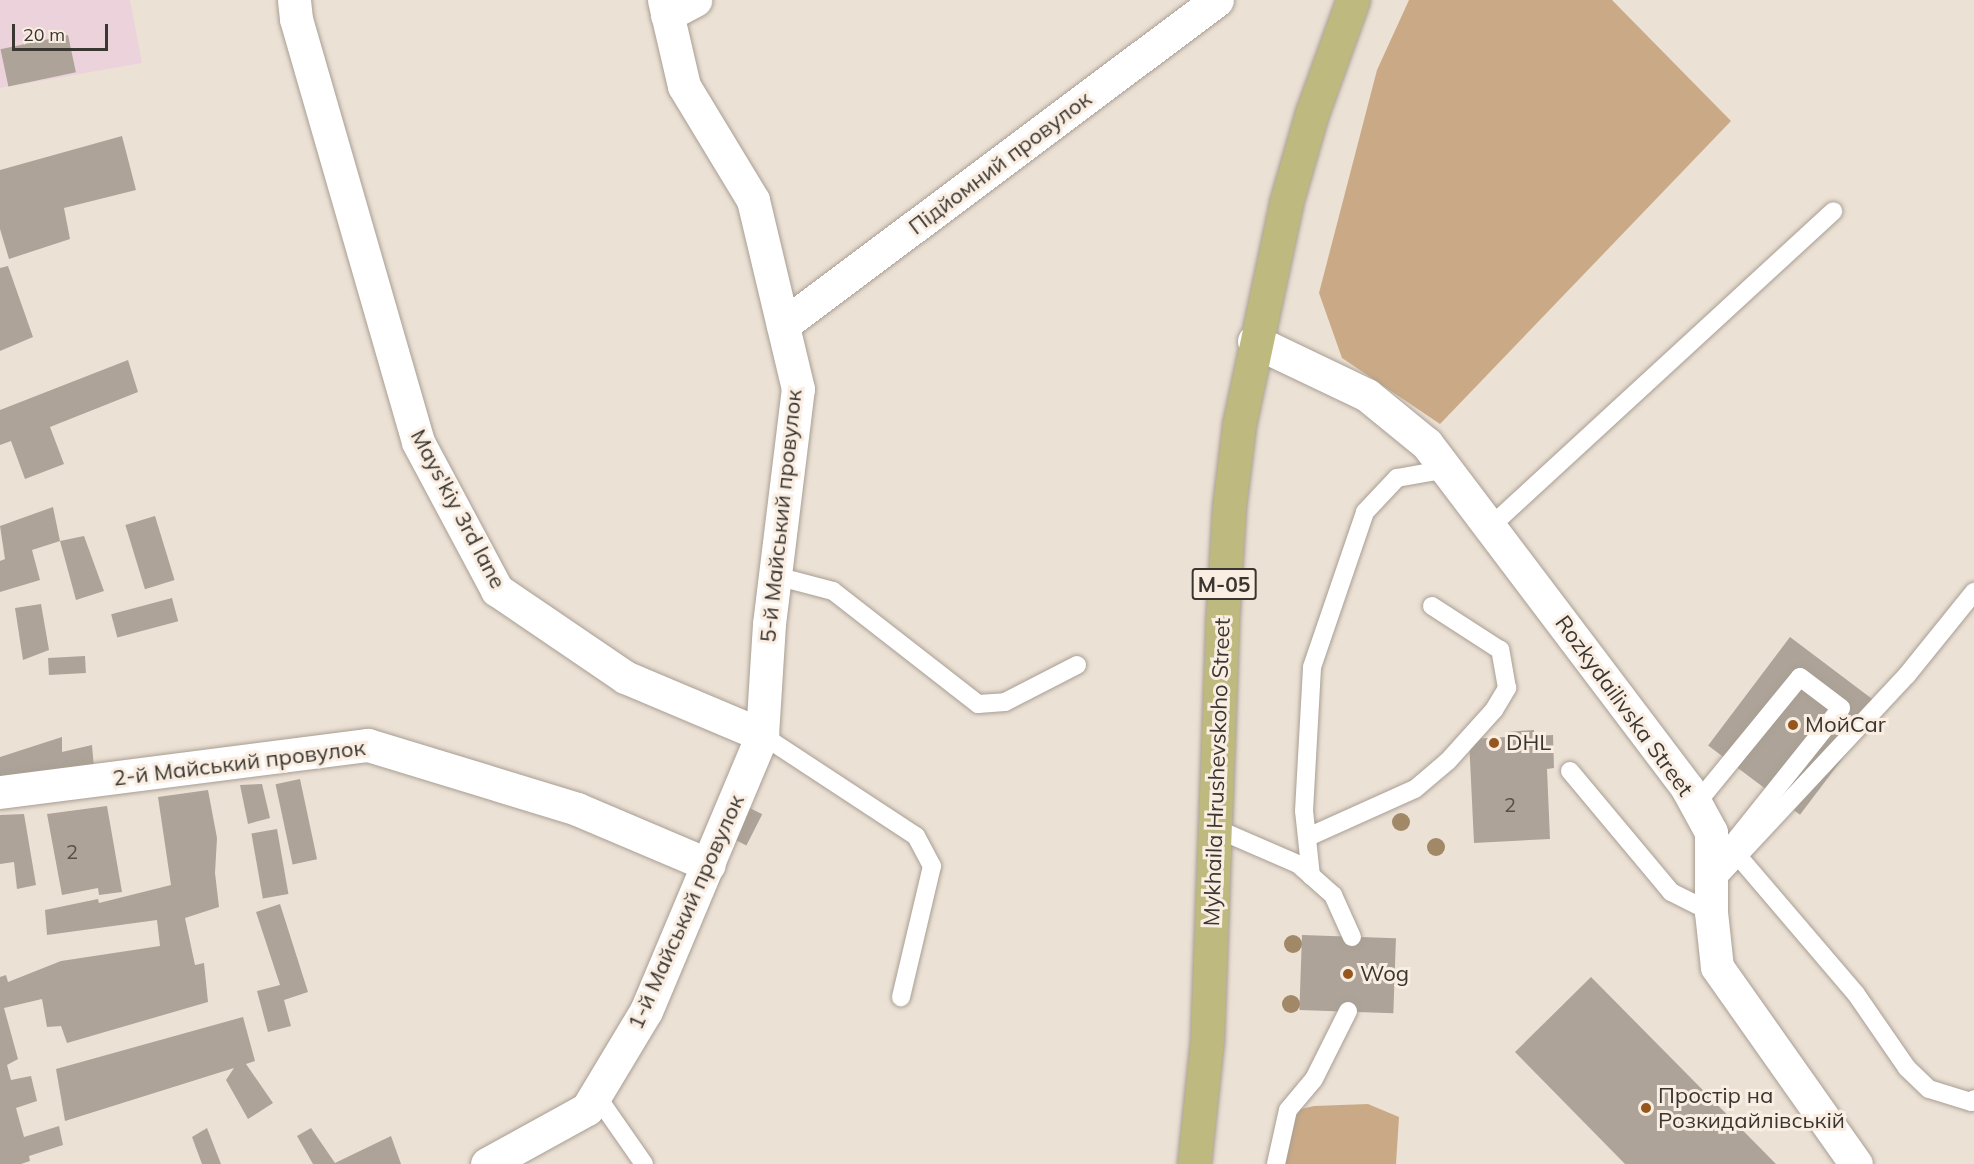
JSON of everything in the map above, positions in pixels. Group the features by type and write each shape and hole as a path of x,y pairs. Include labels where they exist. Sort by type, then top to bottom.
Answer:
{"main road":[{"name":"Mykhaila Hrushevskoho Street","path":"1194,1164 1207,1040 1229,507 1254,341 1286,203 1312,113 1353,0"}],"street":[{"name":"Mays'kiy 3rd lane","path":"294,0 296,19 418,442 497,590 625,677 762,735"},
{"name":"Підйомний провулок","path":"783,325 1217,0"},
{"name":"5-й Майський провулок","path":"675,5 684,86 753,200 798,389 776,576 762,735"},
{"name":"Rozkydailivska Street","path":"1254,341 1367,395 1409,426 1448,469 1696,804 1712,832 1718,881 1717,967 1857,1164"},
{"name":"1-й Майський провулок","path":"487,1164 587,1109 596,1095 646,1011 762,735"},
{"name":"2-й Майський провулок","path":"0,792 368,745 577,809 709,865"}],"lane":[{"path":"1491,526 1833,211"},
{"path":"1311,876 1304,811 1312,666 1365,512 1397,478 1448,469"},
{"path":"776,576 833,591 978,704 1005,702 1077,665"},
{"path":"1570,771 1671,892 1718,881 1907,675 1974,592"},
{"path":"1308,837 1415,789 1448,761 1494,710 1507,688 1500,650 1432,606"},
{"path":"1696,804 1800,677 1841,708 1718,881"},
{"path":"762,735 916,836 932,866 901,997"},
{"path":"1217,829 1298,864 1333,895 1352,937"},
{"path":"1718,881 1856,994 1907,1068 1929,1089 1971,1102 1974,1099"},
{"path":"1276,1164 1288,1110 1314,1079 1348,1011"},
{"path":"596,1095 644,1164"}],"shaded area":[{"path":"0,0 130,0 142,63 0,88"},
{"path":"1409,0 1612,0 1731,121 1440,424 1342,358 1319,293 1377,70"},
{"path":"1368,1104 1399,1117 1396,1164 1278,1164 1292,1111 1314,1106"}],"building":[{"path":"68,35 76,72 8,87 1,49"},
{"path":"122,136 136,190 64,208 70,239 9,259 0,229 0,170"},
{"path":"8,266 33,337 0,351 0,268"},
{"path":"128,360 138,392 50,427 64,464 25,479 11,441 0,445 0,410"},
{"path":"53,507 60,541 32,550 40,580 0,592 0,561 5,559 0,526"},
{"path":"155,516 175,580 145,589 125,525"},
{"path":"84,536 104,591 76,600 60,541"},
{"path":"172,598 178,621 117,637 111,614"},
{"path":"41,604 49,650 23,660 15,608"},
{"name":"МойCar","path":"1790,637 1882,706 1800,815 1708,746"},
{"path":"85,656 86,673 49,675 48,658"},
{"path":"1534,730 1534,736 1553,735 1554,768 1547,769 1550,839 1474,843 1469,739 1507,737 1507,732"},
{"path":"62,737 62,752 92,745 94,768 0,784 0,757"},
{"path":"300,779 317,859 293,864 276,784"},
{"path":"262,784 270,818 248,824 240,785"},
{"path":"208,790 217,838 215,873 219,907 185,918 195,965 204,963 208,1002 67,1043 61,1026 47,1027 42,999 4,1008 18,1059 7,1065 11,1080 31,1076 37,1101 16,1108 24,1137 59,1126 63,1145 29,1156 30,1161 21,1164 0,1164 0,977 6,975 8,982 61,961 160,946 157,920 47,935 45,910 98,899 99,903 171,885 158,797"},
{"path":"107,806 122,892 99,895 98,888 62,895 47,814"},
{"path":"748,807 762,814 746,845 732,838"},
{"path":"24,814 36,885 17,889 14,862 0,864 0,815"},
{"path":"277,829 288,894 263,899 251,834"},
{"path":"280,904 308,992 284,1000 291,1026 268,1032 257,991 280,985 256,912"},
{"name":"Wog","path":"1302,935 1396,938 1393,1013 1299,1010"},
{"name":"Простір на Розкидайлівській","path":"1591,977 1776,1164 1625,1164 1515,1052"},
{"path":"243,1017 255,1061 246,1064 273,1103 248,1119 226,1080 234,1068 65,1121 56,1069"},
{"path":"207,1128 221,1164 202,1164 192,1137"},
{"path":"311,1128 335,1163 391,1136 401,1164 313,1164 297,1136"}],"place":[{"name":"МойCar","path":"1793,725"},
{"name":"DHL","path":"1494,743"},
{"name":"Wog","path":"1348,974"},
{"name":"Простір на Розкидайлівській","path":"1646,1108"}]}
